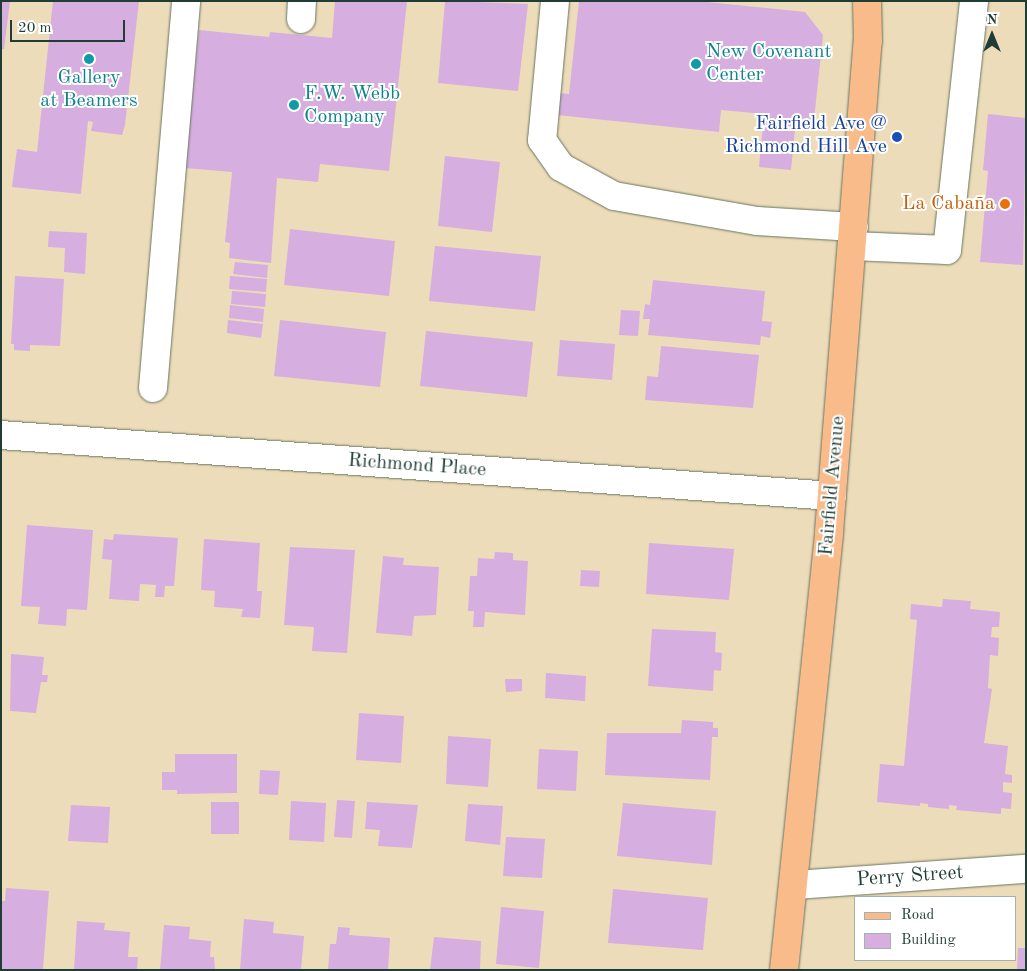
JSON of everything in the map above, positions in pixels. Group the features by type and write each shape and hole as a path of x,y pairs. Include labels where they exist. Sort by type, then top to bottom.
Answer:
{"main road":[{"name":"Fairfield Avenue","path":"784,970 795,885 832,496 868,41 867,1"}],"street":[{"path":"153,388 186,1"},
{"path":"555,1 542,140 561,167 614,196 947,250 974,1"},
{"name":"Richmond Place","path":"1,435 832,496"},
{"name":"Perry Street","path":"795,885 1026,869"}],"building":[{"path":"1,1 10,1 4,49 1,49"},
{"name":"Gallery at Beamers","path":"53,1 139,1 125,125 122,135 91,131 93,122 88,121 81,194 12,187 17,149 37,152"},
{"name":"F.W. Webb Company","path":"335,1 407,1 389,171 320,164 318,182 277,178 271,263 229,258 230,243 225,242 232,172 185,168 199,30 269,37 270,32 332,38"},
{"path":"445,1 528,4 518,91 438,83"},
{"name":"New Covenant Center","path":"579,1 697,1 805,12 823,35 814,120 796,118 791,170 759,167 764,114 721,110 719,132 557,115 559,93 569,94"},
{"name":"La Cabaña","path":"988,114 1026,118 1023,265 980,262 988,171 983,170"},
{"path":"445,156 500,162 492,232 438,226"},
{"path":"290,229 395,241 389,296 284,285"},
{"path":"49,231 87,233 85,274 64,272 65,248 48,247"},
{"path":"435,246 541,256 535,311 429,301"},
{"path":"235,262 268,265 267,278 233,274"},
{"path":"15,276 64,279 60,346 30,345 30,351 14,350 14,344 11,344"},
{"path":"230,276 267,279 266,292 229,289"},
{"path":"653,280 765,291 762,321 772,322 770,338 761,336 760,345 648,335 650,319 643,319 645,304 650,305"},
{"path":"232,291 266,294 265,307 231,304"},
{"path":"230,305 264,309 263,322 229,318"},
{"path":"621,310 640,311 638,336 619,335"},
{"path":"228,320 263,324 261,338 227,333"},
{"path":"280,320 386,332 380,387 274,376"},
{"path":"426,331 533,342 527,397 420,386"},
{"path":"560,340 615,344 612,380 557,376"},
{"path":"661,346 759,355 753,408 645,400 647,376 658,377"},
{"path":"27,525 93,530 87,610 67,609 66,626 38,624 40,607 21,606"},
{"path":"114,534 178,538 174,586 165,586 164,597 155,597 156,585 140,584 139,601 109,599 112,560 102,559 104,539 113,540"},
{"path":"204,539 260,543 257,591 262,591 260,618 241,617 243,609 214,607 215,591 201,590"},
{"path":"649,543 734,549 729,600 646,594"},
{"path":"290,547 355,550 347,653 312,651 314,627 284,625"},
{"path":"495,552 513,553 513,560 528,561 525,615 485,612 484,627 473,627 474,611 468,611 470,576 477,576 478,558 494,559"},
{"path":"383,556 404,558 403,565 439,567 436,615 414,616 412,636 376,633"},
{"path":"581,570 600,571 599,587 580,586"},
{"path":"943,599 971,601 970,609 1000,612 999,627 992,627 991,637 999,638 998,656 990,655 988,688 992,689 984,743 1008,746 1005,774 1012,775 1012,783 1003,782 1003,792 1012,793 1011,809 1001,808 1001,814 956,810 957,806 949,805 949,809 928,807 928,804 920,803 920,806 877,802 880,764 904,766 917,620 910,619 911,604 942,607"},
{"path":"652,629 716,632 715,652 722,653 721,671 714,670 713,691 648,686"},
{"path":"11,654 44,657 42,675 48,675 47,682 41,682 36,713 10,711"},
{"path":"546,673 586,676 585,701 545,698"},
{"path":"505,679 522,679 522,691 506,692"},
{"path":"359,713 404,716 401,763 356,760"},
{"path":"682,720 713,722 713,728 718,728 718,737 712,737 710,780 605,775 607,733 681,733"},
{"path":"448,736 491,739 488,787 446,784"},
{"path":"539,749 578,751 576,791 537,789"},
{"path":"175,754 237,754 237,793 177,794 177,790 162,790 162,772 175,772"},
{"path":"260,770 280,771 278,795 259,794"},
{"path":"337,800 355,801 352,838 334,837"},
{"path":"291,801 326,803 324,842 289,840"},
{"path":"211,802 239,802 239,834 211,834"},
{"path":"367,802 418,805 412,848 378,846 380,830 365,829"},
{"path":"623,803 716,811 712,865 617,856"},
{"path":"468,804 503,806 500,845 465,841"},
{"path":"71,805 110,807 108,843 68,841"},
{"path":"506,837 545,839 542,878 503,876"},
{"path":"6,888 49,891 43,969 1,970 1,901 5,901"},
{"path":"613,889 708,898 703,950 608,943"},
{"path":"501,907 544,911 539,968 496,964"},
{"path":"244,919 274,922 273,933 304,936 301,970 240,970"},
{"path":"77,921 105,923 104,930 130,932 128,957 138,957 137,970 74,970"},
{"path":"164,925 190,927 189,939 211,941 210,957 214,957 215,970 160,970"},
{"path":"338,927 350,928 349,935 390,938 388,970 328,970 330,944 336,944"},
{"path":"434,937 481,941 480,970 430,970"},
{"path":"1018,948 1026,948 1026,970 1017,970"}],"place":[{"name":"Gallery at Beamers","path":"89,59"},
{"name":"New Covenant Center","path":"696,64"},
{"name":"F.W. Webb Company","path":"294,105"},
{"name":"Fairfield Ave @ Richmond Hill Ave","path":"897,137"},
{"name":"La Cabaña","path":"1005,204"}]}
